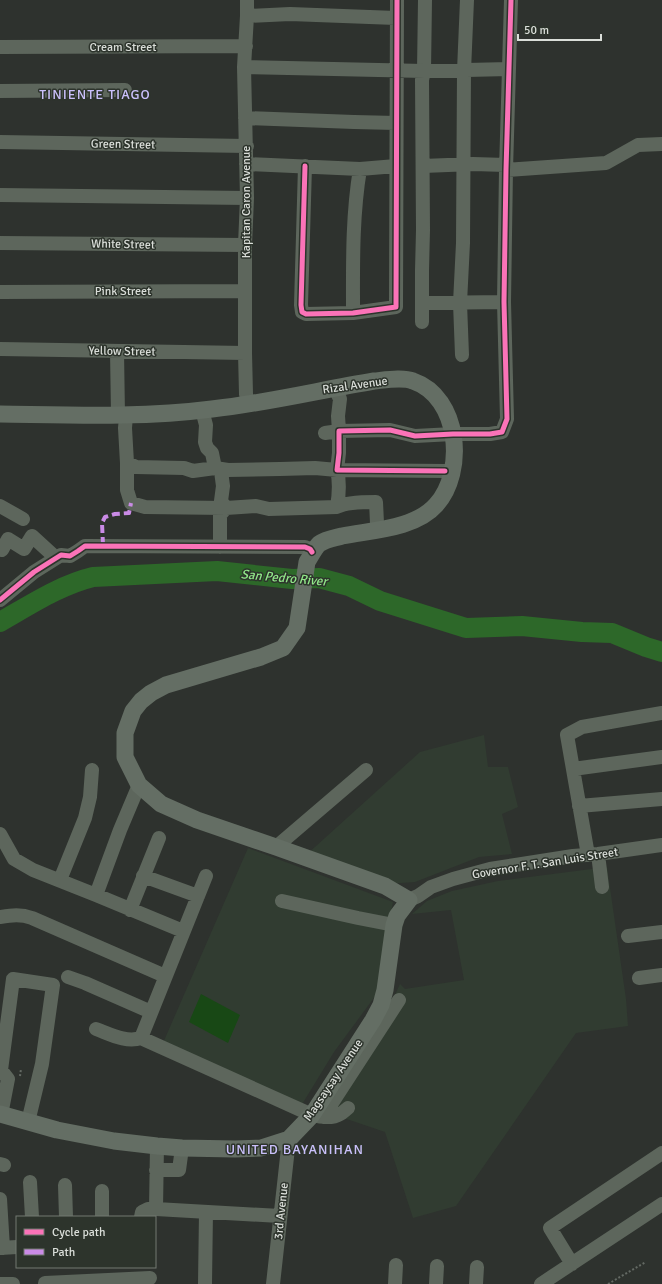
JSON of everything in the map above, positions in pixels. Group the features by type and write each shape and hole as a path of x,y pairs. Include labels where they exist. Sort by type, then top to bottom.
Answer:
{"main road":[{"name":"Rizal Avenue","path":"0,414 122,415 202,410 248,404 335,388 391,380 412,380 426,387 437,396 448,415 453,434 455,453 452,473 445,492 435,506 420,517 402,524 330,539 320,544 312,552"},
{"path":"312,552 306,568 297,628 283,648 261,657 166,685 152,693 141,701 133,712 125,733 125,757 138,785 161,804 197,820 385,886 409,900"},
{"name":"Magsaysay Avenue","path":"1,1114 57,1130 114,1141 157,1146 182,1148 261,1148 289,1139 317,1116 373,1020 380,1005 384,990 394,924 397,916 409,900"}],"street":[{"name":"Kapitan Caron Avenue","path":"247,0 244,67 247,198 245,353 246,394 248,404"},
{"path":"305,166 302,312 306,314 353,313 396,308 397,0"},
{"path":"422,322 422,80 424,71 425,0"},
{"path":"462,356 460,303 463,243 464,71 467,0"},
{"path":"332,432 390,430 415,436 490,434 502,432 507,420 504,302 511,0"},
{"path":"247,16 290,14 396,18"},
{"name":"Cream Street","path":"0,47 246,46"},
{"path":"244,67 396,71 464,71 509,69"},
{"path":"0,91 125,90"},
{"path":"245,118 396,123"},
{"name":"Green Street","path":"0,142 246,146"},
{"path":"423,166 463,166 473,164 506,168 606,163 638,145 662,144"},
{"path":"246,164 360,169 396,166"},
{"path":"353,313 353,238 357,185 360,169"},
{"path":"0,195 247,198"},
{"name":"White Street","path":"0,243 246,246"},
{"name":"Pink Street","path":"0,292 245,291"},
{"path":"422,303 504,302"},
{"name":"Yellow Street","path":"0,349 245,353"},
{"path":"117,351 122,415 125,428 127,490 131,503 145,507 226,508 256,506 269,509 337,507 340,505 363,502 376,502 377,523"},
{"path":"335,388 340,399 338,416 332,432 339,453 337,470 339,477 339,494 337,507"},
{"path":"202,410 206,425 205,442 212,452 215,468"},
{"path":"127,463 136,468 184,468 193,471 215,468 228,470 315,468 337,470 446,471"},
{"path":"215,468 221,470 223,486 221,501 226,508"},
{"path":"0,506 23,519"},
{"path":"220,547 220,515 226,508"},
{"path":"0,549 2,550 8,539 24,549 32,536 56,558"},
{"path":"0,600 34,572 60,555 70,556 85,546 305,547 310,549 312,552"},
{"path":"602,887 579,806 567,735 582,727 662,713"},
{"path":"573,769 662,757"},
{"path":"60,880 86,818 90,797 92,770"},
{"path":"276,847 366,770"},
{"path":"96,895 138,785"},
{"path":"579,806 662,799"},
{"path":"0,834 14,859 33,870 183,931"},
{"path":"130,910 159,838"},
{"name":"Governor F. T. San Luis Street","path":"409,900 431,887 490,869 573,856 593,855 662,845"},
{"path":"143,876 198,896"},
{"path":"141,1038 206,876"},
{"path":"282,901 358,918 394,924"},
{"path":"0,917 23,915 32,918 165,976"},
{"path":"628,936 662,932"},
{"path":"639,978 662,975"},
{"path":"68,977 86,983 151,1012"},
{"path":"1,1114 8,1079 1,1070 13,979 53,985 42,1064 28,1122"},
{"path":"317,1116 399,1000"},
{"path":"96,1029 126,1040 141,1038 317,1116 332,1117 340,1114 348,1108"},
{"name":"3rd Avenue","path":"273,1284 289,1139"},
{"path":"156,1209 157,1146"},
{"path":"156,1170 179,1170 182,1148"},
{"path":"572,1264 550,1228 662,1153"},
{"path":"30,1182 32,1216"},
{"path":"65,1185 66,1216"},
{"path":"102,1191 102,1216"},
{"path":"0,1199 1,1248 16,1247"},
{"path":"541,1284 662,1204"},
{"path":"141,1216 142,1212 148,1209 156,1209 280,1216"},
{"path":"205,1284 206,1212"},
{"path":"395,1284 396,1265"},
{"path":"436,1284 437,1266"},
{"path":"476,1284 477,1267"},
{"path":"45,1283 149,1276"},
{"path":"0,1284 13,1284"}],"path":[{"path":"608,1284 646,1262"}],"shaded area":[{"path":"484,735 488,767 508,767 518,807 502,814 512,854 479,857 415,882 385,884 305,856 420,752"},
{"path":"248,848 393,902 376,995 334,1052 301,1106 163,1043"},
{"path":"607,867 626,999 628,1026 576,1033 456,1206 413,1218 385,1132 323,1111 388,1010 400,984 405,989 464,980 451,910 412,914 427,901 452,891 498,881"}],"green space":[{"path":"201,994 240,1015 228,1043 189,1022"}],"waterway":[{"name":"San Pedro River","path":"0,622 57,590 93,577 217,571 292,579 319,578 349,586 380,601 466,628 522,626 582,632 612,633 662,652"}],"marked path":[{"path":"103,545 102,523 105,517 115,514 129,513 131,503"}],"cycle path":[{"path":"305,166 302,312 306,314 353,313 396,307 397,0"},
{"path":"445,471 337,470 339,431 390,430 415,436 490,434 502,432 507,419 504,302 511,0"},
{"path":"0,600 34,572 61,555 70,556 85,546 305,547 310,549 312,552"}],"district":[{"name":"TINIENTE TIAGO","path":"95,94"},
{"name":"UNITED BAYANIHAN","path":"295,1149"}]}
